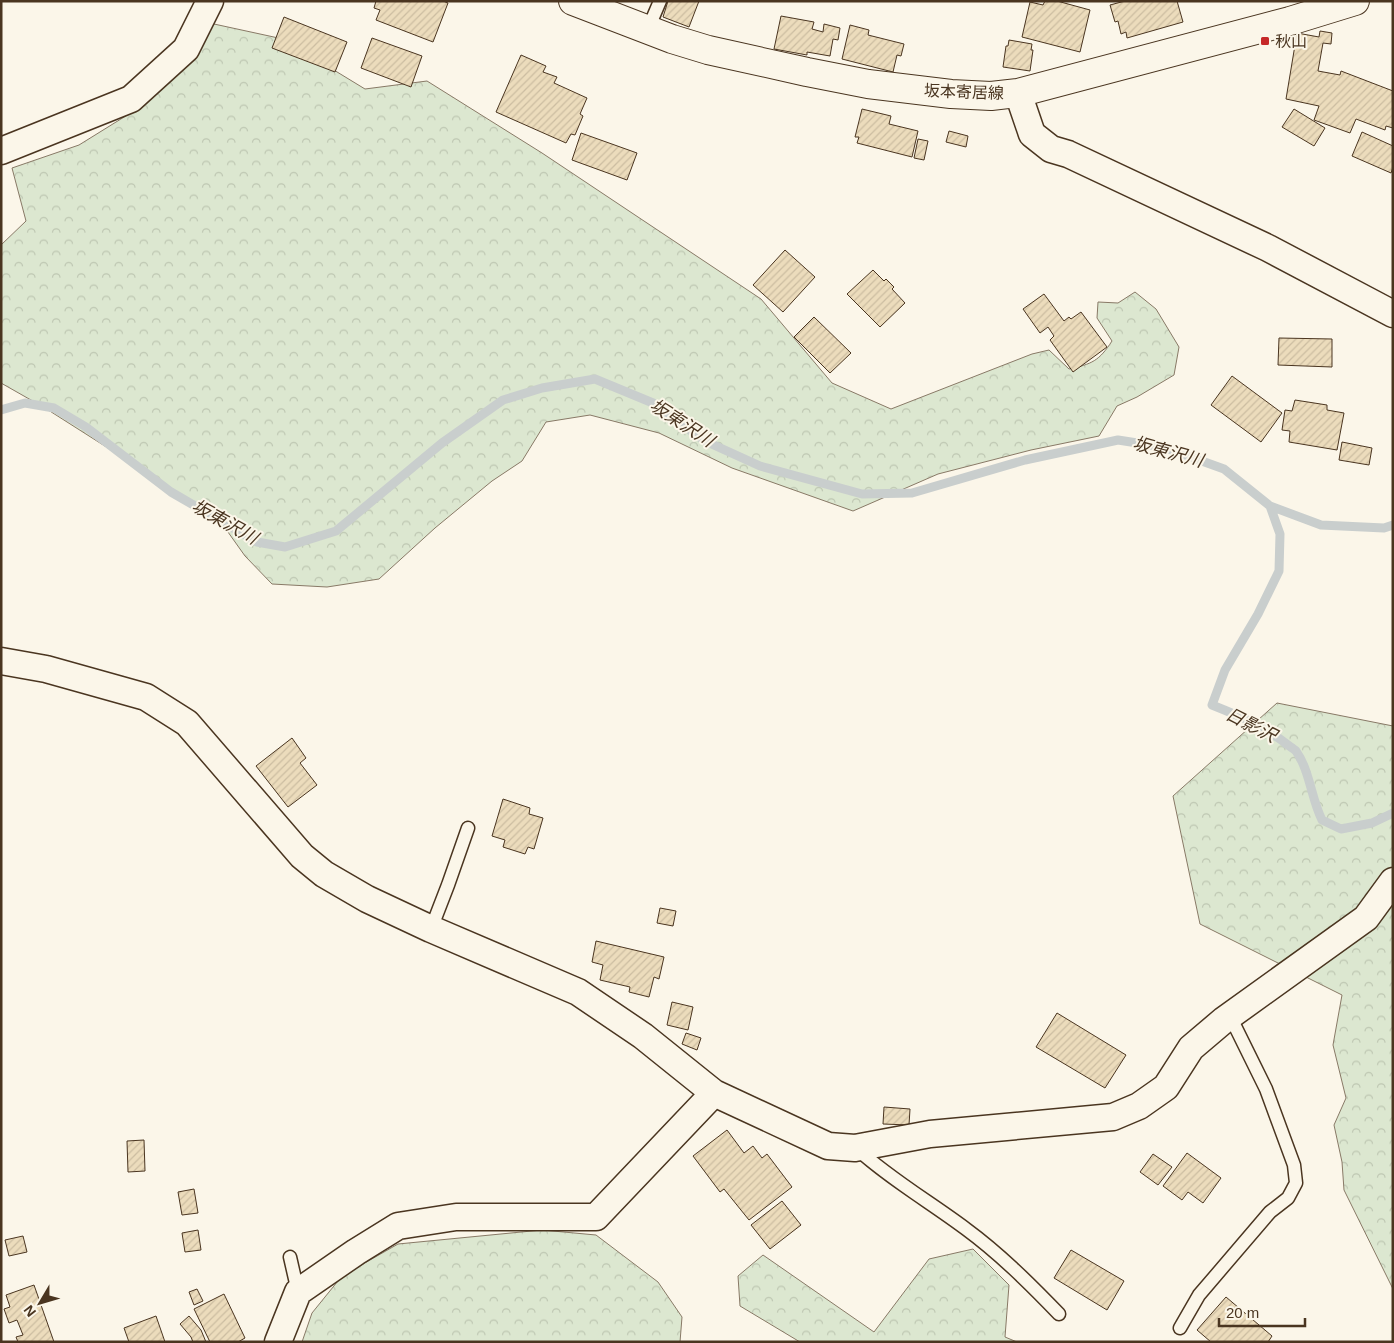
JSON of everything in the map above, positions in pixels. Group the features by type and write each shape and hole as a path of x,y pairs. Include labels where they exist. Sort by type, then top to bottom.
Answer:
{"main road":[{"name":"坂本寄居線","path":"573,1 672,39 708,50 868,84 991,96 1018,93 1290,21 1355,1"}],"street":[{"path":"1,151 131,99 186,49 210,1"},
{"path":"1018,93 1032,134 1051,148 1068,154 1268,248 1393,314"},
{"path":"1,661 46,669 146,697 187,723 302,856 324,874 367,899 430,929 578,992 643,1036 714,1093 828,1146 855,1148 930,1134 1113,1117 1139,1106 1166,1087 1191,1048 1230,1016 1366,918 1393,882"},
{"path":"278,1342 298,1292 398,1226 456,1217 596,1217 714,1093"}],"lane":[{"path":"648,29 660,1"},
{"path":"430,929 448,886 468,828"},
{"path":"1180,1328 1198,1295 1270,1212 1288,1198 1296,1183 1294,1165 1266,1089 1230,1016"},
{"path":"855,1148 874,1165 967,1230 1032,1285 1059,1314"},
{"path":"290,1257 298,1292"}],"green space":[{"path":"214,24 283,39 365,89 427,81 542,153 761,299 832,383 891,409 1032,354 1049,350 1069,369 1094,361 1112,341 1097,318 1098,302 1118,303 1135,292 1156,309 1179,347 1174,375 1137,397 1117,406 1099,436 1031,450 938,474 853,511 732,468 659,433 590,415 546,422 522,461 492,481 435,528 379,579 327,587 272,584 245,556 218,518 45,408 1,383 1,245 26,221 12,168 79,145 137,109 194,50"},
{"path":"1277,703 1393,726 1393,1289 1344,1190 1342,1162 1334,1125 1346,1098 1333,1045 1342,995 1200,924 1173,796"},
{"path":"542,1230 596,1235 658,1282 682,1317 680,1342 302,1342 312,1313 342,1276 398,1244"},
{"path":"973,1249 1009,1285 1005,1337 1017,1342 800,1342 740,1306 738,1276 763,1255 874,1332 929,1259"}],"building":[{"path":"376,1 443,1 448,3 433,42 376,20 380,10 374,8"},
{"path":"668,1 699,1 689,27 663,17"},
{"path":"1045,1 1057,1 1090,10 1080,52 1022,37 1030,2 1043,5"},
{"path":"1125,1 1177,1 1183,22 1127,38 1126,32 1121,34 1118,21 1115,22 1110,5"},
{"path":"781,16 814,22 812,29 823,32 824,24 840,28 838,40 833,39 830,56 807,52 807,55 774,49"},
{"path":"284,17 347,42 335,72 272,48"},
{"path":"850,25 869,30 868,35 904,44 901,56 897,55 893,72 842,59"},
{"path":"1320,31 1332,33 1331,44 1323,43 1318,71 1340,75 1341,71 1393,91 1393,128 1386,126 1385,130 1356,119 1350,133 1314,120 1319,106 1286,99 1297,33 1319,37"},
{"path":"372,38 422,56 411,87 361,68"},
{"path":"1009,40 1032,44 1030,71 1003,67 1006,46 1008,46"},
{"path":"521,55 546,66 543,72 557,77 554,83 587,98 580,114 583,116 575,135 571,134 566,143 496,112"},
{"path":"862,109 891,116 889,124 918,131 912,157 857,143 859,137 855,137"},
{"path":"1294,109 1325,128 1314,146 1282,127"},
{"path":"949,131 968,136 966,147 946,142"},
{"path":"1362,132 1393,146 1393,167 1391,173 1352,156"},
{"path":"581,133 637,153 627,180 572,160"},
{"path":"918,139 928,141 924,160 914,158"},
{"path":"785,250 815,277 783,312 753,285"},
{"path":"873,270 884,281 886,279 894,287 892,289 905,303 880,327 847,294"},
{"path":"1044,294 1064,321 1069,317 1071,319 1081,312 1107,347 1073,372 1050,340 1054,336 1048,327 1040,333 1023,309"},
{"path":"814,317 851,353 830,373 794,337"},
{"path":"1279,338 1332,339 1332,367 1278,365"},
{"path":"1232,376 1282,413 1261,442 1211,405"},
{"path":"1295,400 1327,405 1327,410 1344,413 1337,450 1289,442 1290,431 1282,430 1285,410 1292,411"},
{"path":"1342,442 1372,448 1369,465 1339,460"},
{"path":"292,738 306,758 300,763 317,785 288,807 256,766"},
{"path":"503,799 530,808 529,814 543,818 534,849 528,847 525,854 503,847 505,840 492,836"},
{"path":"660,908 676,911 673,926 657,923"},
{"path":"596,941 664,957 659,979 654,977 649,997 629,992 630,987 600,980 603,965 592,962"},
{"path":"672,1002 693,1007 688,1030 667,1025"},
{"path":"1057,1013 1126,1055 1105,1088 1036,1047"},
{"path":"686,1033 701,1038 697,1050 682,1044"},
{"path":"884,1107 910,1109 909,1125 883,1124"},
{"path":"727,1130 744,1153 753,1146 762,1158 767,1154 792,1187 749,1220 724,1189 720,1192 693,1156"},
{"path":"144,1140 145,1171 128,1172 127,1141"},
{"path":"1187,1153 1221,1178 1203,1203 1188,1192 1182,1200 1163,1186"},
{"path":"1153,1154 1172,1167 1158,1185 1140,1172"},
{"path":"194,1189 198,1213 182,1215 178,1192"},
{"path":"782,1201 801,1225 770,1249 751,1225"},
{"path":"198,1230 201,1250 185,1252 182,1233"},
{"path":"23,1236 27,1252 9,1256 5,1240"},
{"path":"1071,1250 1124,1281 1107,1310 1054,1278"},
{"path":"34,1285 54,1342 18,1342 16,1337 23,1335 17,1320 9,1323 4,1309 10,1307 6,1295"},
{"path":"197,1289 203,1301 194,1305 189,1292"},
{"path":"224,1294 245,1338 238,1342 210,1342 194,1309"},
{"path":"1226,1297 1272,1336 1268,1342 1211,1342 1197,1330"},
{"path":"156,1316 165,1342 129,1342 124,1328"},
{"path":"189,1316 201,1330 206,1342 193,1342 180,1324"}],"waterway":[{"name":"坂東沢川","path":"1,410 25,403 54,408 86,427 171,492 257,542 285,547 336,531 442,443 503,400 542,388 595,379 653,403 705,441 760,466 862,494 912,493 1025,460 1118,440 1163,447 1224,469 1270,506 1321,525 1384,528 1393,525"},
{"name":"日影沢","path":"1270,506 1280,534 1279,571 1258,614 1225,670 1212,705 1258,725 1296,751 1301,759 1322,820 1341,829 1372,823 1393,813"}],"place":[{"name":"秋山","path":"1265,41"}]}
